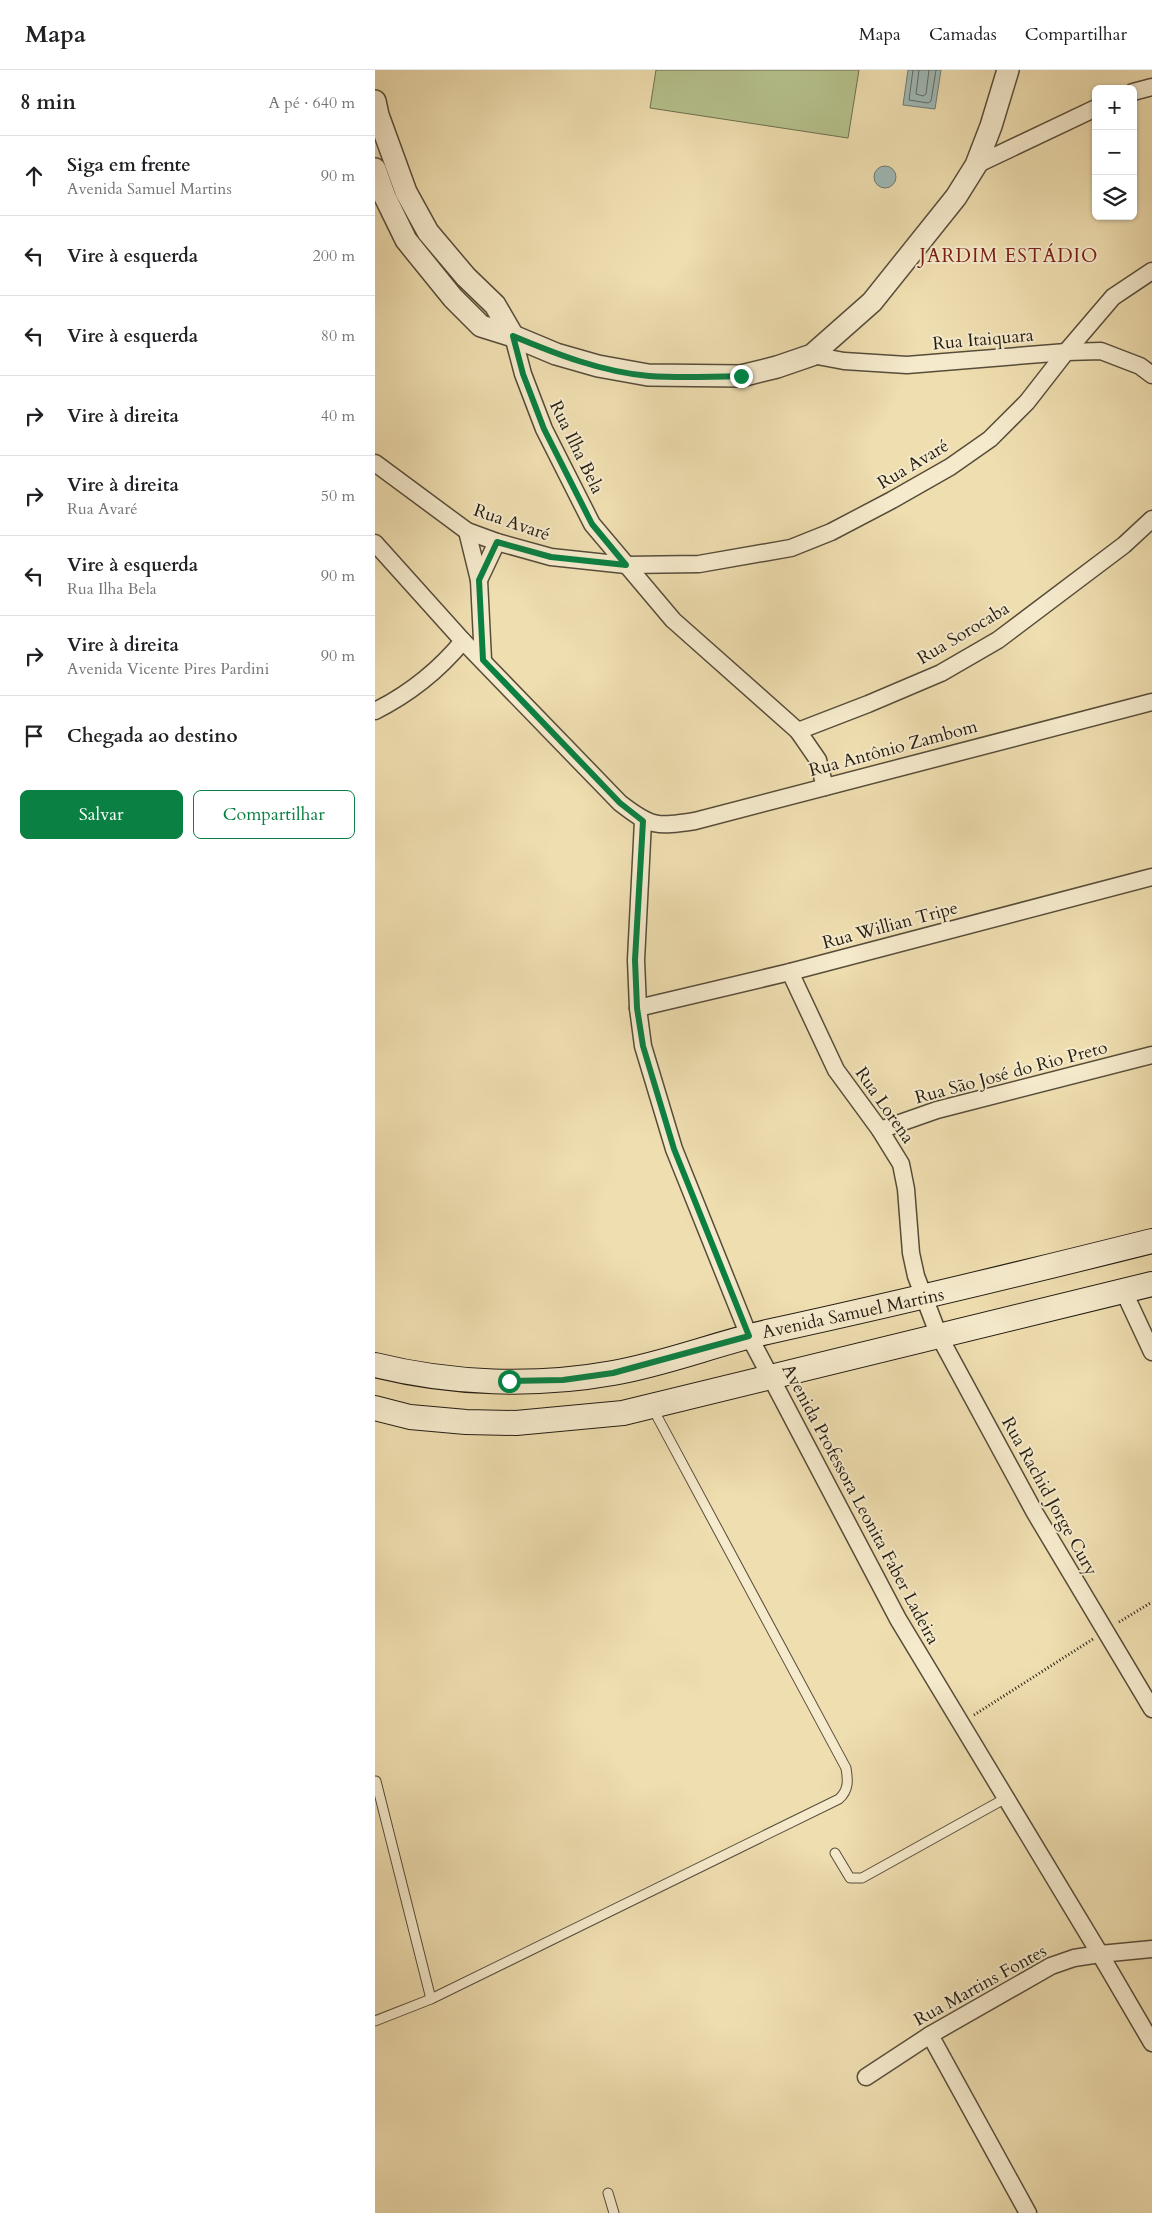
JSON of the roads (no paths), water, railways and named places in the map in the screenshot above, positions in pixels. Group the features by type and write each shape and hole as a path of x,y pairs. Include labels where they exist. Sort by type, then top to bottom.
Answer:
{"main road":[{"name":"Avenida Samuel Martins","path":"375,1365 405,1372 449,1378 509,1381 563,1380 613,1373 749,1336 923,1298 1152,1241"},
{"path":"375,1408 410,1417 466,1422 516,1423 570,1419 652,1407 1152,1284"}],"street":[{"path":"375,169 385,197 406,240 453,298 481,326 513,336 556,354 598,366 648,376 741,376 813,355 872,302 957,197 976,165 991,126 1008,70"},
{"path":"1137,91 1152,87"},
{"path":"375,101 377,115 405,192 428,232 467,277 495,305 513,336"},
{"path":"976,165 1092,110"},
{"name":"Rua Avaré","path":"375,463 467,531 497,542 551,557 626,565 699,564 791,548 831,532 893,500 950,467 990,439 1027,402 1066,352 1113,297 1152,271"},
{"name":"Rua Ilha Bela","path":"513,336 523,374 544,429 592,524 626,565"},
{"name":"Rua Itaiquara","path":"813,355 843,361 907,365 1066,352 1101,351 1140,366 1152,375"},
{"name":"Rua Sorocaba","path":"798,730 868,704 941,673 998,640 1124,544 1152,518"},
{"path":"467,531 479,580 483,660"},
{"path":"375,542 463,641 620,803 643,821"},
{"path":"479,580 497,542"},
{"path":"626,565 673,620 798,730 818,760 825,786"},
{"path":"375,711 399,699 420,683 449,658 463,641"},
{"name":"Rua Antônio Zambom","path":"643,821 667,825 695,821 1152,702"},
{"name":"Avenida Professora Leonita Faber Ladeira","path":"643,821 635,960 637,1008 643,1046 674,1149 749,1336 898,1619 1152,2043"},
{"name":"Rua Willian Tripe","path":"637,1008 790,972 1152,877"},
{"name":"Rua Lorena","path":"790,972 836,1070 880,1130 897,1158 904,1177 911,1254 923,1298"},
{"name":"Rua São José do Rio Preto","path":"880,1130 937,1110 1152,1054"},
{"path":"1124,1292 1152,1352"},
{"name":"Rua Rachid Jorge Cury","path":"923,1298 939,1336 1035,1513 1152,1709"},
{"name":"Rua Martins Fontes","path":"866,2077 930,2035 1051,1966 1074,1958 1152,1949"},
{"path":"930,2035 1028,2213"}],"lane":[{"path":"375,2021 431,1999 839,1799 845,1794 848,1779 846,1768 652,1407"},
{"path":"376,1781 431,1999"},
{"path":"835,1853 850,1878 862,1878 1006,1798"},
{"path":"609,2193 614,2213"}],"water":[{"path":"908,70 941,70 935,109 903,105"},
{"path":"885,166 895,173 896,177 889,187 885,188 875,181 874,177 881,167"}],"district":[{"name":"JARDIM ESTÁDIO","path":"1009,255"}]}
